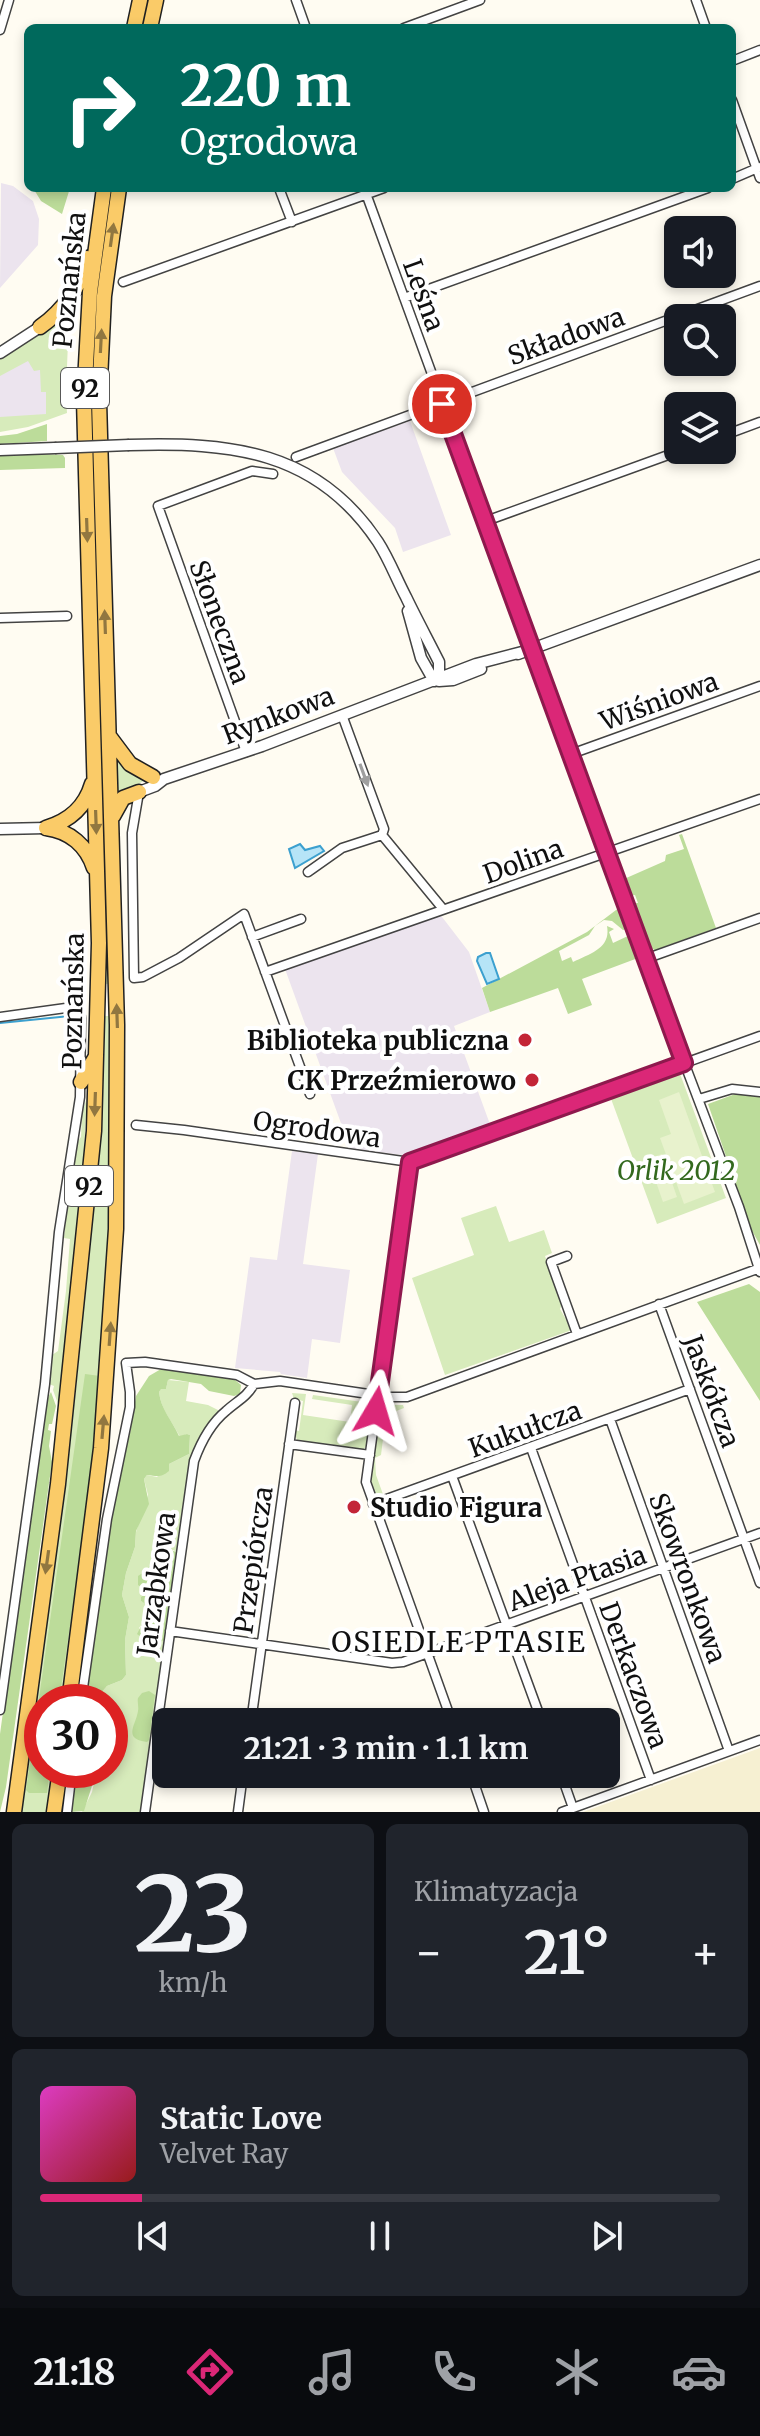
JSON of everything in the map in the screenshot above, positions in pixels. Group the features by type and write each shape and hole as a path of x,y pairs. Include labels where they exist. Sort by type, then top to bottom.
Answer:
{"main road":[{"path":"135,24 140,0"},
{"path":"151,24 156,0"},
{"name":"Poznańska","path":"14,1812 60,1469 94,1131 98,884 84,400 88,305 103,192"},
{"name":"Poznańska","path":"71,1684 101,1448 114,1268 118,1080 99,388 105,291 118,192"},
{"path":"40,327 59,311 76,286 86,265 99,216"},
{"path":"108,735 130,764 159,778"},
{"path":"46,828 66,820 82,805 91,787 94,760"},
{"path":"111,820 121,800 139,792"},
{"path":"46,828 61,831 82,845 92,861 98,884"},
{"path":"81,1082 93,1063 97,1046"},
{"path":"54,1812 57,1788"}],"street":[{"path":"0,30 9,0"},
{"path":"296,0 305,24"},
{"path":"415,24 480,0"},
{"path":"696,0 705,24"},
{"path":"736,59 760,50"},
{"path":"736,111 759,172 736,178"},
{"path":"281,192 292,222"},
{"path":"123,282 292,222 363,192"},
{"name":"Leśna","path":"365,192 486,521 527,650 571,754 760,1269"},
{"path":"404,298 697,192"},
{"name":"Składowa","path":"296,457 760,286"},
{"path":"0,353 40,327"},
{"path":"736,431 760,422"},
{"path":"0,450 188,444 232,448 268,457 303,473 338,497 367,528 388,559 439,662 439,673 434,681 421,658"},
{"path":"486,521 664,457"},
{"name":"Słoneczna","path":"246,752 158,506 252,471 273,474"},
{"name":"Rynkowa","path":"434,681 453,680 760,565"},
{"path":"404,593 422,669 408,690"},
{"path":"0,618 67,616"},
{"name":"Rynkowa","path":"139,792 155,786 159,778 246,752 476,664 527,650"},
{"path":"439,662 457,667 476,664"},
{"name":"Wiśniowa","path":"571,754 760,686"},
{"path":"342,715 384,829 382,835"},
{"path":"139,792 132,833 134,978 143,977 179,958 244,914 310,1094"},
{"name":"Dolina","path":"265,972 760,799"},
{"path":"0,829 46,828"},
{"path":"308,872 342,848 382,835"},
{"path":"382,835 443,909"},
{"path":"645,959 760,918"},
{"path":"252,937 301,919"},
{"name":"Poznańska","path":"0,1017 71,1007 78,1009 81,1018 81,1082 59,1232 45,1384 0,1710"},
{"name":"Ogrodowa","path":"136,1125 410,1162 760,1036"},
{"path":"699,1099 732,1089 760,1092"},
{"path":"410,1162 366,1482 447,1708"},
{"path":"567,1256 551,1262 577,1334"},
{"path":"84,1684 107,1519 130,1407 126,1363 145,1362 237,1375 254,1384 280,1381 399,1397 423,1393 760,1269"},
{"name":"Jaskółcza","path":"659,1304 760,1583"},
{"name":"Jarząbkowa","path":"145,1812 194,1461 210,1427 249,1394 254,1384"},
{"name":"Kukułcza","path":"373,1504 690,1389"},
{"name":"Przepiórcza","path":"253,1708 295,1403"},
{"name":"Skowronkowa","path":"610,1419 729,1751"},
{"path":"289,1444 370,1455"},
{"name":"Derkaczowa","path":"531,1448 651,1780"},
{"path":"452,1476 537,1708"},
{"name":"Aleja Ptasia","path":"170,1631 392,1663 760,1533"},
{"path":"562,1812 760,1740"},
{"path":"67,1812 70,1788"},
{"path":"238,1812 241,1788"},
{"path":"476,1788 484,1812"},
{"path":"566,1788 573,1808"}],"shaded area":[{"path":"1,183 13,186 33,201 39,219 38,245 0,288"},
{"path":"42,344 59,415 0,431 0,366"},
{"path":"410,421 451,535 403,552 395,528 342,472 333,448"},
{"path":"439,913 469,952 490,1012 454,1026 491,1127 409,1156 350,1148 285,969"},
{"path":"292,1151 318,1154 303,1264 350,1270 340,1343 312,1339 307,1378 235,1368 250,1257 277,1260"},
{"path":"760,1748 760,1812 583,1812"}],"green space":[{"path":"35,192 69,192 62,214 41,201"},
{"path":"60,318 68,342 66,391 63,392 67,413 28,427 0,432 0,417 46,414 46,392 41,392 40,370 34,371 28,361 0,376 0,357"},
{"path":"47,424 47,441 0,444 0,436"},
{"path":"89,452 96,452 112,984 103,984"},
{"path":"63,455 65,468 0,470 0,456"},
{"path":"115,754 145,780 115,798"},
{"path":"682,834 716,928 655,950 648,947 633,903 638,903 635,895 630,896 624,879 665,861 666,855 684,849 679,835"},
{"path":"620,907 627,929 604,920 589,935 559,951 562,961 571,957 573,962 593,952 606,940 607,926 614,929 609,932 613,943 630,935 638,958 582,979 592,1005 568,1014 558,988 490,1012 482,988 587,932"},
{"path":"102,1016 111,1016 114,1139 100,1408 67,1684 35,1684 76,1390 94,1199"},
{"name":"Orlik 2012","path":"679,1071 726,1198 657,1224 610,1096"},
{"path":"679,1092 715,1192 684,1204 660,1138 671,1134 659,1100"},
{"path":"738,1093 760,1096 760,1245 751,1229 708,1104"},
{"path":"87,1097 82,1191 58,1404 54,1386 49,1384 52,1355 58,1351 66,1291 70,1239 64,1238 70,1184"},
{"path":"662,1154 677,1197 663,1202 648,1159"},
{"path":"496,1206 509,1242 544,1230 552,1253 545,1256 562,1304 560,1309 572,1330 445,1375 412,1278 474,1255 461,1218"},
{"path":"749,1284 760,1292 760,1401 697,1302"},
{"path":"161,1369 234,1379 241,1385 240,1394 234,1396 209,1391 201,1384 171,1379 166,1389 159,1392 164,1410 179,1436 190,1435 189,1454 169,1464 169,1471 164,1475 147,1475 144,1479 149,1504 136,1531 135,1547 122,1595 129,1617 125,1640 126,1675 112,1684 88,1684 114,1493 136,1396 149,1376"},
{"path":"85,1374 100,1376 89,1493 62,1684 41,1684"},
{"path":"168,1380 189,1382 186,1401 208,1405 218,1413 198,1444 192,1461 177,1552 173,1550 141,1601 147,1604 139,1628 145,1640 165,1641 156,1708 152,1708 152,1734 141,1812 82,1812 93,1788 128,1788 128,1684 112,1684 126,1675 125,1640 129,1617 122,1595 126,1573 148,1495 144,1479 147,1475 157,1477 169,1464 189,1454 190,1435 180,1437 164,1410 159,1392 161,1388 166,1389"},
{"path":"51,1392 56,1406 48,1430 51,1431 49,1446 52,1462 0,1812 0,1734 45,1403"},
{"path":"292,1393 306,1394 303,1415 350,1422 352,1405 312,1399 313,1395 369,1403 370,1412 373,1413 366,1447 362,1450 297,1440 294,1430 299,1431 303,1401 294,1399"},
{"path":"389,1405 403,1405 404,1408 386,1415 381,1455 375,1458 376,1475 384,1497 374,1494 369,1480 379,1414 383,1414"},
{"path":"166,1549 177,1552 165,1641 145,1640 137,1634 147,1605 141,1597 149,1592 138,1585 138,1576"},
{"path":"149,1691 155,1695 147,1742 135,1738 132,1731 138,1698"},
{"path":"24,1762 24,1788 53,1788 50,1812 17,1812"},
{"path":"48,1788 47,1793 29,1793 26,1790"},
{"path":"74,1788 91,1788 84,1811 71,1812"}],"water":[{"path":"300,844 305,850 320,846 324,851 295,868 289,849"},
{"path":"490,953 499,979 487,984 477,961"}],"waterway":[{"path":"0,1023 70,1016"}],"place":[{"name":"Biblioteka publiczna","path":"525,1040"},
{"name":"CK Przeźmierowo","path":"532,1080"},
{"name":"Studio Figura","path":"354,1507"}],"district":[{"name":"OSIEDLE PTASIE","path":"459,1642"}],"route":[{"path":"376,1411 410,1162 684,1063 442,404"}]}
